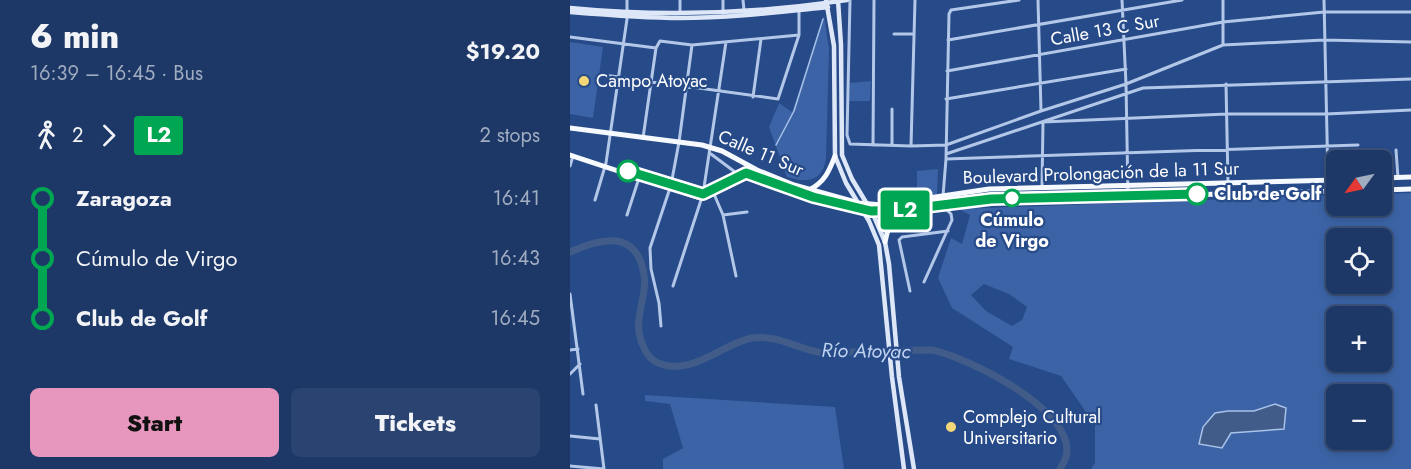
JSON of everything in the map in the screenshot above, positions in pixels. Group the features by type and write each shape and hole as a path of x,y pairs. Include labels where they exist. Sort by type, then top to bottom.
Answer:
{"main road":[{"path":"570,10 627,15 723,15 799,8 848,0"},
{"path":"838,1 841,45 840,145 852,179 873,214 885,242 899,377 914,469"},
{"path":"827,3 834,46 835,156 846,183 865,213 879,245 885,317 904,469"},
{"name":"Calle 11 Sur","path":"570,128 679,142 711,151 809,190 867,204"},
{"name":"Calle 11 Sur","path":"572,155 670,188 703,196 714,194 749,177 834,206 873,214"},
{"path":"809,190 825,179 835,156"},
{"path":"1392,178 1411,177"},
{"name":"Boulevard Prolongación de la 11 Sur","path":"867,204 900,204 989,189 1326,180"},
{"path":"1392,190 1411,189"},
{"name":"Boulevard Prolongación de la 11 Sur","path":"873,214 902,214 991,200 1326,191"},
{"path":"834,197 834,206"},
{"path":"885,242 889,225 902,214"}],"street":[{"path":"595,200 605,166 627,15 627,0"},
{"path":"680,0 680,16"},
{"path":"723,0 723,15"},
{"path":"743,0 744,14"},
{"path":"848,0 847,135 850,144 946,145 1126,84 1223,45 1324,40 1411,42"},
{"path":"873,145 874,0"},
{"path":"911,146 915,0"},
{"path":"943,196 950,12 1019,0"},
{"path":"1038,0 1041,111"},
{"path":"1122,0 1126,69 1128,196"},
{"path":"948,40 1182,0"},
{"path":"1223,0 1223,45"},
{"path":"1324,0 1327,150"},
{"path":"604,75 778,99 799,35 799,8"},
{"name":"Calle 13 C Sur","path":"947,71 1223,22 1324,12 1411,12"},
{"path":"894,34 914,34"},
{"path":"643,138 656,48 660,41 692,45 799,35"},
{"path":"570,37 656,48"},
{"path":"753,97 762,39"},
{"path":"674,286 703,196 726,42"},
{"path":"661,326 659,303 649,259 650,248 670,188 679,142 692,45"},
{"path":"946,99 1126,69"},
{"path":"946,153 1143,88 1411,79"},
{"path":"1226,84 1228,183"},
{"path":"892,110 892,146"},
{"path":"1043,122 1227,114 1326,114 1411,110"},
{"path":"1042,188 1043,122"},
{"path":"946,159 1358,145"},
{"path":"1396,150 1398,178"},
{"path":"711,151 735,172"},
{"path":"570,166 572,155"},
{"path":"627,215 639,178"},
{"path":"714,194 723,215 736,276"},
{"path":"924,282 948,231 952,217 944,208"},
{"path":"723,215 747,212"},
{"path":"910,291 899,240 902,237 948,231"},
{"path":"570,295 583,394"},
{"path":"570,333 576,332"},
{"path":"570,350 578,349"},
{"path":"570,375 580,364"},
{"path":"570,466 604,469 596,405"},
{"path":"570,436 600,439"}],"shaded area":[{"path":"824,16 829,49 826,159 824,167 817,176 807,180 794,179 787,177 769,127 779,103 792,112"},
{"name":"Campo Atoyac","path":"570,42 603,47 593,118 570,114"},
{"path":"871,81 870,101 849,101 850,83"},
{"path":"938,169 937,195 917,198 917,171"},
{"path":"1411,193 1411,469 1091,469 1095,463 1095,425 1061,376 1009,359 1013,347 952,308 938,278 951,238 962,244 970,215 959,209 1326,195 1326,216 1392,216 1392,194","holes":["984,284 1009,294 1027,307 1022,320 1012,326 986,311 971,295"]},
{"path":"645,395 835,407 844,469 663,469 663,459 683,448 670,404 645,401"},
{"path":"1275,404 1286,408 1284,429 1231,433 1222,448 1199,444 1203,427 1215,413 1254,411"}],"waterway":[{"path":"776,145 794,111 823,19"},
{"name":"Río Atoyac","path":"570,252 605,241 626,244 634,250 640,260 645,281 639,320 640,338 649,356 658,363 671,366 695,363 740,341 761,337 829,353 932,350 969,363 993,375 1038,405 1055,422 1065,439 1066,457 1060,469"}],"bus line":[{"name":"L2","path":"628,171 703,194 746,173 834,203 862,210 884,212 991,199 1197,194"}],"place":[{"name":"Campo Atoyac","path":"584,81"},
{"name":"Club de Golf","path":"1197,194"},
{"name":"Cúmulo de Virgo","path":"1012,198"},
{"name":"Complejo Cultural Universitario","path":"951,427"}]}
